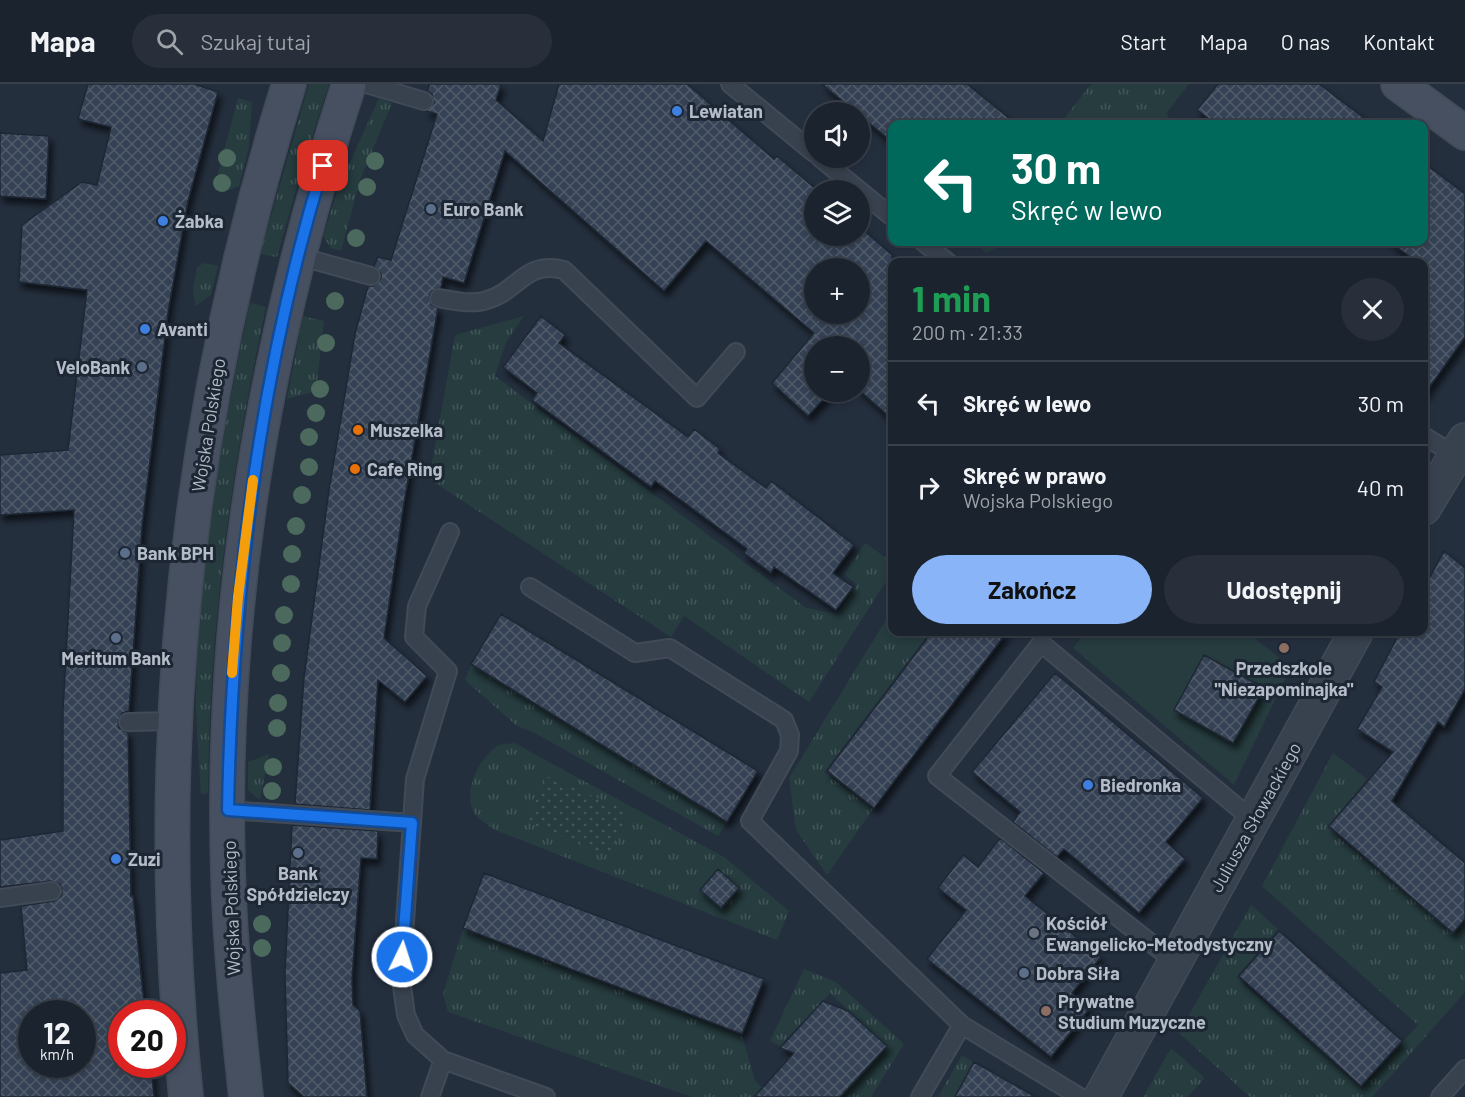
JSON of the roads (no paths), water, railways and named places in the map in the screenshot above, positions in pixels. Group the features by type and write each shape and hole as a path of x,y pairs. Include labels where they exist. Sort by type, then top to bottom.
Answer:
{"street":[{"name":"Wojska Polskiego","path":"186,1097 172,944 171,793 182,608 205,433 228,313 252,210 289,84"},
{"name":"Wojska Polskiego","path":"246,1097 234,987 228,810 233,669 247,522 277,349 298,256 309,210 349,84"},
{"path":"1398,84 1465,133"},
{"path":"1428,501 1460,447"},
{"name":"Juliusza Słowackiego","path":"1101,1097 1174,962 1254,822 1354,636"}],"lane":[{"path":"366,84 424,101"},
{"path":"730,84 804,145"},
{"path":"832,168 888,214"},
{"path":"928,246 943,258"},
{"path":"298,256 371,276"},
{"path":"439,298 463,302 488,300 528,274 547,266 564,270 697,398 736,352"},
{"path":"1428,437 1460,447"},
{"path":"450,532 417,606 414,637 448,672 415,779 401,979 406,1015 415,1035 443,1060 546,1097"},
{"path":"530,587 635,653 670,648 784,720 790,735 789,751 750,821 962,1025 1080,1097"},
{"path":"1174,962 937,776 1046,637 1254,822"},
{"path":"128,722 174,721"},
{"path":"228,810 412,823"},
{"path":"0,898 52,891"},
{"path":"920,1097 962,1025"},
{"path":"430,1097 443,1060"},
{"path":"1440,1097 1465,1069"}],"place":[{"name":"Lewiatan","path":"677,111"},
{"name":"Euro Bank","path":"431,209"},
{"name":"Żabka","path":"163,221"},
{"name":"Avanti","path":"145,329"},
{"name":"VeloBank","path":"142,367"},
{"name":"Muszelka","path":"358,430"},
{"name":"Cafe Ring","path":"355,469"},
{"name":"Bank BPH","path":"125,553"},
{"name":"Meritum Bank","path":"116,638"},
{"name":"Przedszkole \"Niezapominajka\"","path":"1284,648"},
{"name":"Biedronka","path":"1088,785"},
{"name":"Bank Spółdzielczy","path":"298,853"},
{"name":"Zuzi","path":"116,859"},
{"name":"Kościół Ewangelicko-Metodystyczny","path":"1034,933"},
{"name":"Dobra Siła","path":"1024,973"},
{"name":"Prywatne Studium Muzyczne","path":"1046,1011"}]}
